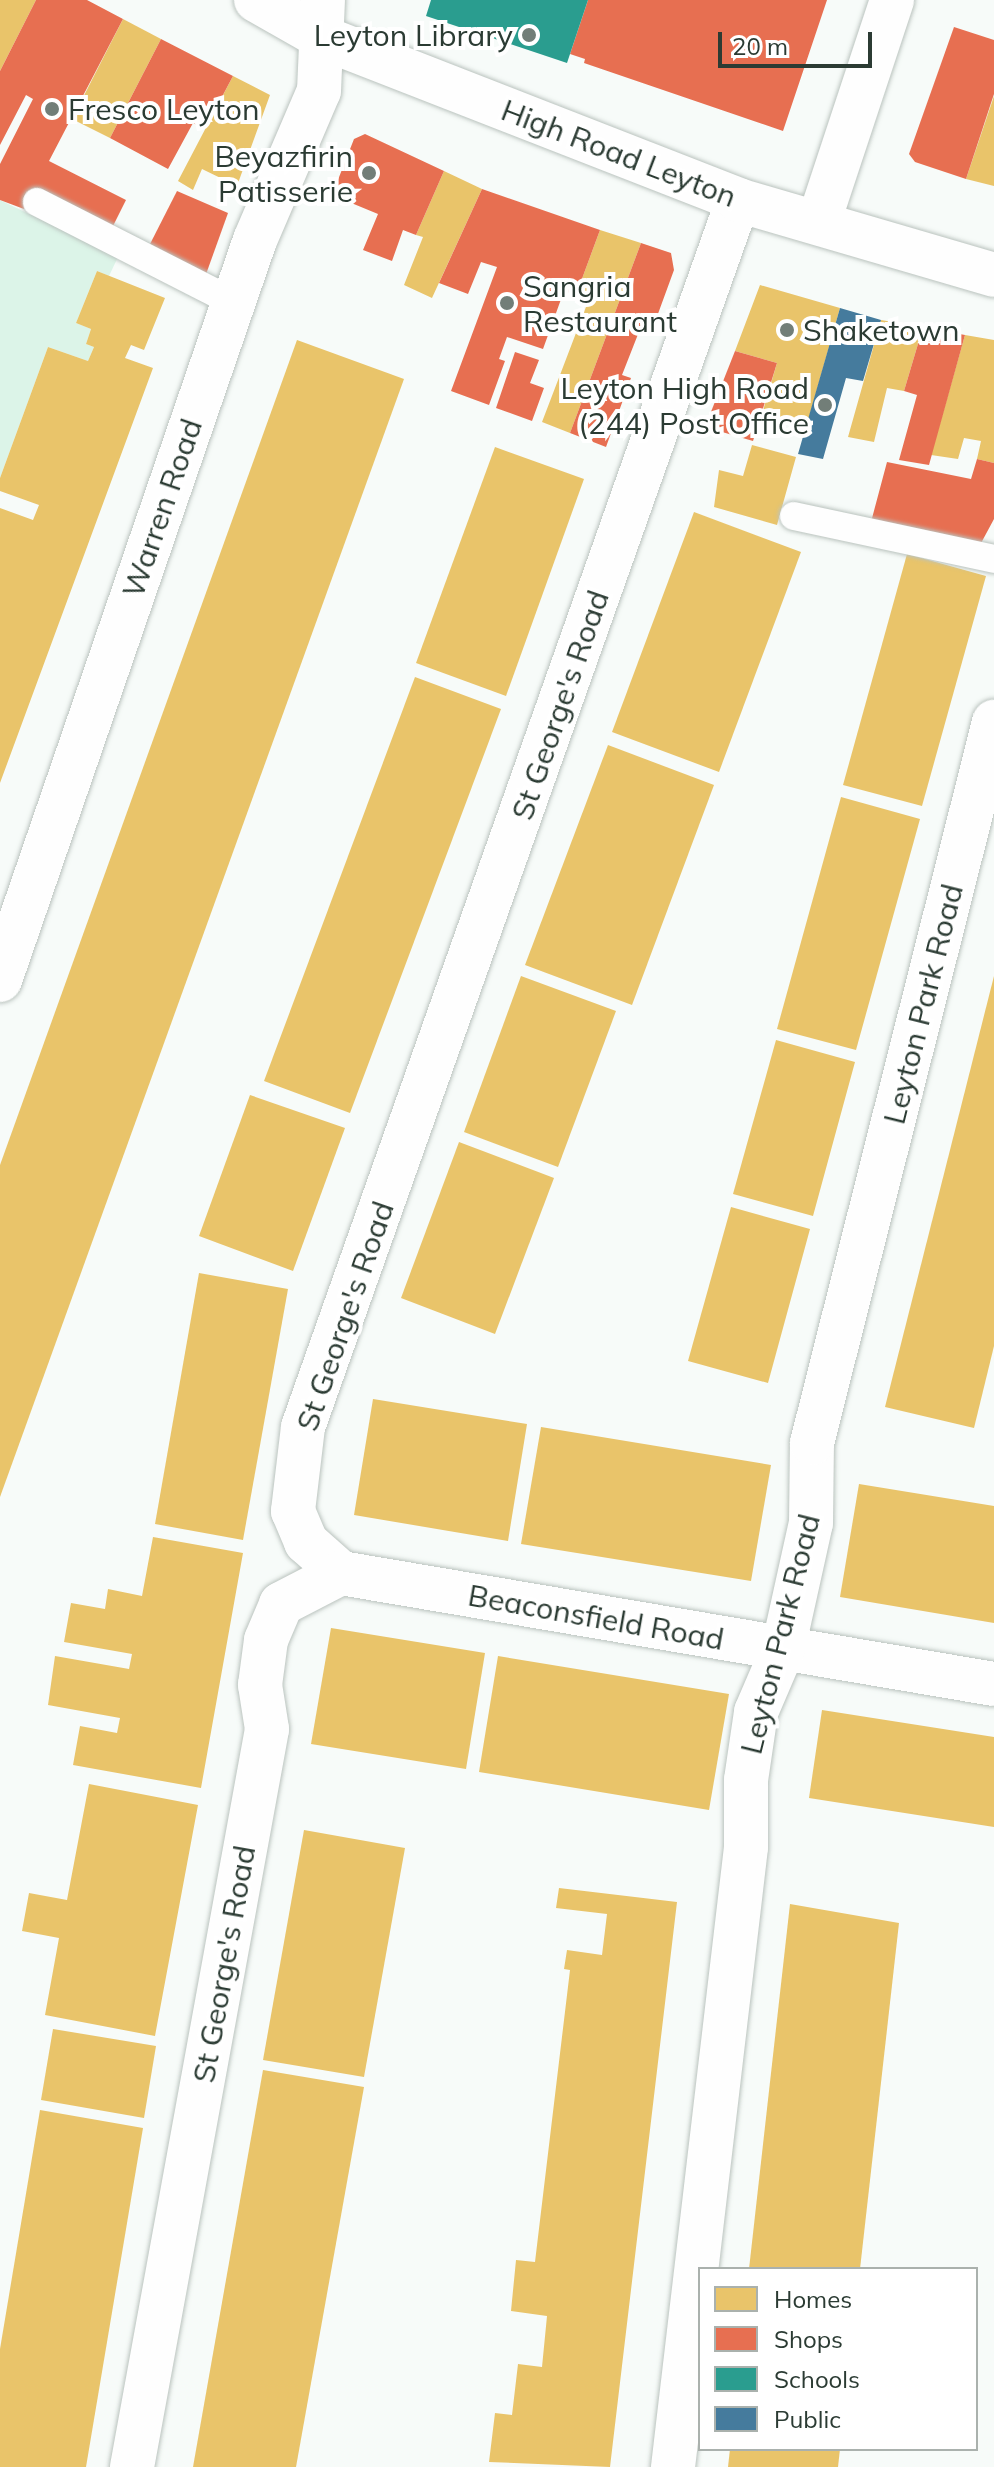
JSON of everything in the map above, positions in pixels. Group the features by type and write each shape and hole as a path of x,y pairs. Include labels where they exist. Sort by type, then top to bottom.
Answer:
{"street":[{"name":"High Road Leyton","path":"256,0 322,19 738,200 819,221 994,275"},
{"path":"819,221 892,0"},
{"name":"Warren Road","path":"0,980 13,902 233,302 319,91 322,19"},
{"name":"St George's Road","path":"132,2467 267,1729 260,1685 266,1640 281,1604 341,1573 306,1542 293,1511 303,1427 738,200"},
{"name":"Leyton Park Road","path":"673,2467 746,1847 746,1780 756,1712 783,1649 811,1523 812,1443 994,722"},
{"name":"Beaconsfield Road","path":"341,1573 994,1684"}],"lane":[{"path":"37,202 233,302"},
{"path":"794,516 994,559"}],"green space":[{"path":"0,200 118,257 109,276 97,271 76,323 91,329 86,344 94,347 88,361 48,347 0,478"}],"building: Homes":[{"path":"0,0 36,0 0,71"},
{"path":"123,19 161,39 110,138 72,119"},
{"path":"233,76 270,95 237,186 202,169 193,190 178,181"},
{"path":"994,96 994,186 966,179"},
{"path":"444,171 482,189 432,298 404,285 423,237 416,235"},
{"path":"600,230 641,243 570,433 542,422 589,299 576,295"},
{"path":"97,271 165,298 144,350 131,345 125,358 153,368 0,783 0,508 33,520 39,505 0,491 0,478 48,347 88,361 94,347 86,344 91,329 76,323"},
{"path":"760,285 840,308 806,428 762,414 777,363 735,351"},
{"path":"881,320 923,327 904,391 887,388 874,442 848,437"},
{"path":"965,335 994,340 994,463 977,459 981,441 964,438 958,459 931,455"},
{"path":"297,340 404,379 0,1497 0,1165"},
{"path":"752,445 796,457 777,525 714,507 719,470 743,476"},
{"path":"495,447 584,479 506,696 416,663"},
{"path":"694,512 801,552 719,772 612,732"},
{"path":"907,554 986,576 922,806 843,785"},
{"path":"415,677 501,709 350,1113 264,1081"},
{"path":"608,745 714,785 632,1005 525,965"},
{"path":"841,797 920,819 856,1050 777,1029"},
{"path":"521,976 616,1011 558,1167 464,1132"},
{"path":"994,976 994,1346 974,1428 885,1407"},
{"path":"776,1040 855,1062 813,1216 733,1194"},
{"path":"250,1095 345,1128 293,1271 199,1236"},
{"path":"459,1142 554,1178 495,1334 401,1298"},
{"path":"731,1207 810,1229 768,1383 688,1361"},
{"path":"199,1273 288,1289 243,1540 155,1524"},
{"path":"373,1399 527,1424 508,1541 354,1515"},
{"path":"541,1427 771,1465 751,1581 521,1544"},
{"path":"859,1484 994,1506 994,1623 840,1597"},
{"path":"153,1537 243,1553 201,1788 73,1765 80,1726 117,1733 120,1718 48,1705 55,1656 129,1669 132,1654 64,1642 71,1603 105,1609 108,1589 142,1596"},
{"path":"331,1628 485,1653 466,1769 311,1744"},
{"path":"498,1656 729,1694 709,1810 479,1772"},
{"path":"822,1710 994,1737 994,1827 809,1798"},
{"path":"89,1784 198,1805 155,2036 45,2015 59,1938 22,1931 29,1893 67,1900"},
{"path":"304,1830 405,1848 364,2077 263,2060"},
{"path":"559,1888 677,1902 610,2467 489,2462 495,2413 512,2415 518,2364 542,2367 547,2316 511,2311 516,2260 535,2262 570,1970 564,1969 567,1950 602,1955 607,1914 556,1908"},
{"path":"790,1904 899,1923 860,2267 749,2267"},
{"path":"53,2029 156,2046 144,2118 41,2100"},
{"path":"263,2070 364,2087 296,2467 193,2467"},
{"path":"40,2110 143,2128 86,2467 0,2467 0,2349"},
{"path":"730,2451 840,2451 838,2467 728,2467"}],"building: Shops":[{"path":"36,0 87,0 123,19 49,161 126,200 112,228 35,190 24,209 0,200 0,164 33,99 26,95 0,145 0,71"},
{"path":"588,0 827,0 783,131 584,63 585,59 570,54"},
{"path":"954,27 994,40 994,94 966,179 915,162 909,154"},
{"path":"161,39 233,76 205,129 193,123 168,169 110,138"},
{"path":"365,134 444,171 416,235 403,230 392,261 363,250 378,214 332,195 354,139"},
{"path":"482,189 600,230 576,295 564,291 543,349 507,337 499,359 505,361 489,405 451,391 497,267 481,262 468,294 439,283"},
{"path":"177,191 228,213 205,277 148,248"},
{"path":"641,243 671,253 674,270 655,322 644,319 622,375 631,378 606,447 570,433"},
{"path":"923,327 965,335 929,465 899,460 917,395 904,391"},
{"path":"735,351 777,363 753,441 705,427"},
{"path":"515,352 539,360 530,383 544,388 532,421 496,408"},
{"path":"977,459 994,463 994,519 980,545 871,522 887,462 971,479"}],"building: Schools":[{"name":"Leyton Library","path":"431,0 588,0 567,63 426,16"}],"building: Public":[{"name":"Leyton High Road (244) Post Office","path":"840,308 881,320 863,381 846,378 823,459 798,454"}],"place":[{"name":"Leyton Library","path":"529,35"},
{"name":"Fresco Leyton","path":"52,109"},
{"name":"Beyazfirin Patisserie","path":"369,173"},
{"name":"Sangria Restaurant","path":"507,303"},
{"name":"Shaketown","path":"787,330"},
{"name":"Leyton High Road (244) Post Office","path":"825,405"}]}
